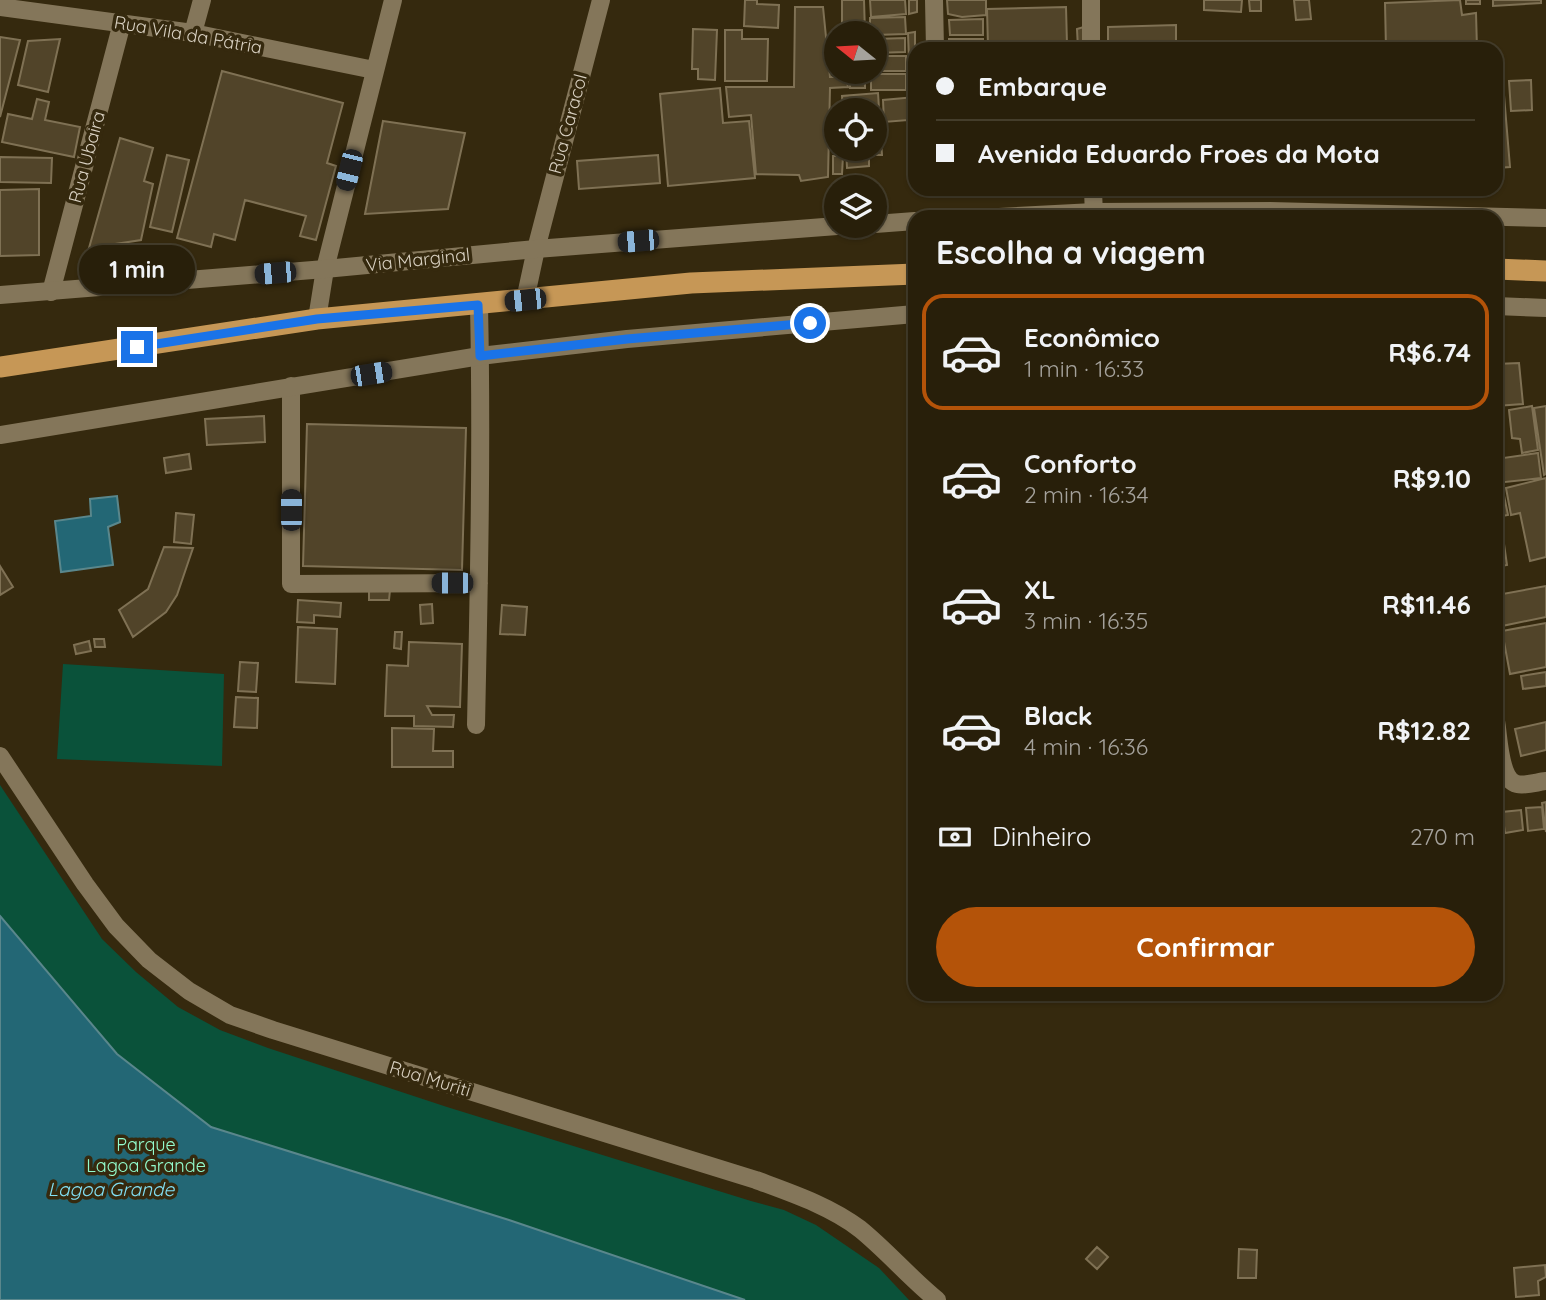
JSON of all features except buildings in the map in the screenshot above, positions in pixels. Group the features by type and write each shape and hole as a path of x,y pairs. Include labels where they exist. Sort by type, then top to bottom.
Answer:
{"highway":[{"path":"1503,269 1546,271"},
{"path":"0,367 317,319 691,284 908,274"}],"street":[{"path":"193,33 202,0"},
{"path":"317,319 325,269 393,0"},
{"name":"Rua Caracol","path":"525,300 600,0"},
{"path":"934,0 935,42"},
{"path":"1091,0 1091,42"},
{"name":"Rua Vila da Pátria","path":"0,7 19,5 193,33 374,70"},
{"name":"Rua Ubaira","path":"51,292 122,23"},
{"path":"1503,217 1546,218"},
{"path":"887,223 908,222"},
{"name":"Via Marginal","path":"0,295 824,227"},
{"path":"476,725 479,583 478,305"},
{"path":"1503,306 1546,307"},
{"path":"0,435 480,356 627,339 908,315"},
{"path":"291,386 291,584 479,583"},
{"name":"Rua Muriti","path":"0,756 116,926 149,960 189,991 230,1015 790,1192 824,1207 858,1228 937,1300"},
{"path":"1503,770 1509,780 1520,785 1546,781"}],"green space":[{"path":"63,664 224,674 222,766 57,759"},
{"name":"Parque Lagoa Grande","path":"0,785 102,939 178,1007 220,1030 268,1048 447,1107 784,1210 816,1225 879,1268 909,1300 0,1300"}],"water":[{"path":"117,496 120,522 108,527 113,565 61,572 55,521 91,516 90,499"},
{"name":"Lagoa Grande","path":"0,916 117,1054 211,1127 509,1220 745,1300 0,1300"}],"route":[{"path":"137,347 317,319 478,305 480,356 627,339 810,323"}]}
